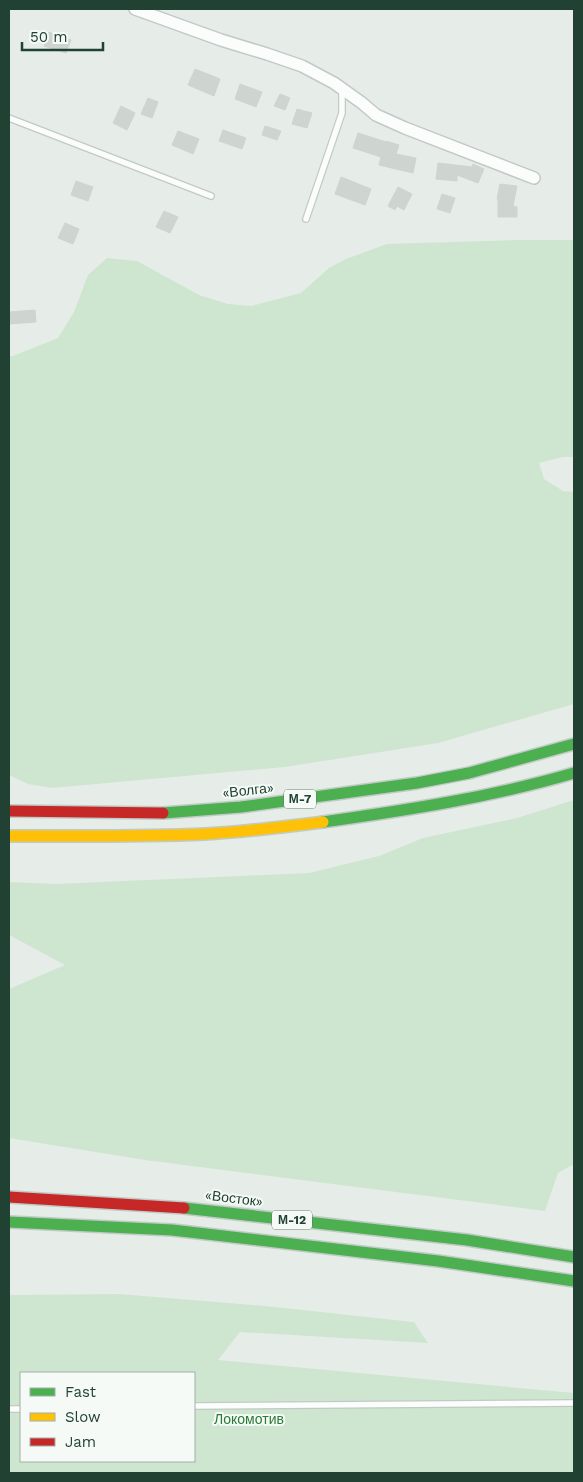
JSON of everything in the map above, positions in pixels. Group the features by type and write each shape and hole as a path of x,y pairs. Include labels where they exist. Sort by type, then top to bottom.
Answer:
{"highway":[{"name":"«Волга»","path":"9,811 157,813 242,807 417,783 469,772 574,744"},
{"name":"М-7","path":"9,836 184,835 247,831 418,808 491,794 574,773"},
{"name":"«Восток»","path":"9,1196 188,1208 467,1240 574,1257"},
{"name":"М-12","path":"9,1222 172,1230 428,1260 574,1281"}],"street":[{"path":"135,9 221,40 302,66 334,83 376,115 534,178"}],"lane":[{"path":"306,219 342,113 342,93 334,83"},
{"path":"9,118 211,196"},
{"path":"195,1406 574,1403"}],"green space":[{"path":"574,240 574,457 563,457 539,463 544,479 563,491 574,492 574,704 438,743 285,767 52,788 28,784 9,775 9,356 58,338 74,312 88,275 107,258 137,261 199,295 228,304 251,306 301,293 329,268 346,259 387,244"},
{"path":"574,800 574,1164 558,1173 545,1211 145,1160 9,1138 9,989 65,965 9,935 9,882 57,884 309,873 379,856 423,838 517,818"},
{"name":"Локомотив","path":"119,1294 265,1306 414,1322 428,1343 240,1332 218,1360 574,1393 574,1473 9,1473 9,1295"}],"building":[{"path":"49,32 71,40 66,53 44,46"},
{"path":"195,69 220,79 214,96 188,85"},
{"path":"240,84 262,92 256,107 235,99"},
{"path":"280,94 290,98 285,110 274,106"},
{"path":"148,98 158,102 152,118 141,114"},
{"path":"121,106 135,113 127,130 113,123"},
{"path":"297,109 312,113 307,128 292,124"},
{"path":"265,126 281,131 277,140 262,135"},
{"path":"223,130 246,138 242,149 219,141"},
{"path":"178,131 199,139 193,154 172,145"},
{"path":"358,133 399,145 396,154 416,158 413,173 379,165 381,157 353,148"},
{"path":"438,163 472,167 473,164 484,169 478,183 457,175 457,181 436,179"},
{"path":"341,177 371,189 365,205 335,194"},
{"path":"76,181 93,187 88,201 71,195"},
{"path":"500,184 517,186 513,206 517,207 517,217 498,217 497,199"},
{"path":"398,187 412,194 404,210 397,206 395,210 388,206"},
{"path":"442,194 455,198 450,213 437,209"},
{"path":"164,211 178,217 170,233 156,227"},
{"path":"65,223 79,229 73,244 58,238"},
{"path":"35,310 36,322 9,324 9,312"}],"traffic: fast":[{"path":"163,813 241,807 417,783 469,773 574,744"},
{"path":"323,822 418,808 481,796 574,773"},
{"path":"184,1208 467,1240 574,1257"},
{"path":"9,1222 172,1230 438,1261 574,1281"}],"traffic: slow":[{"path":"9,836 205,834 323,822"}],"traffic: jam":[{"path":"9,811 163,813"},
{"path":"9,1197 184,1208"}]}
